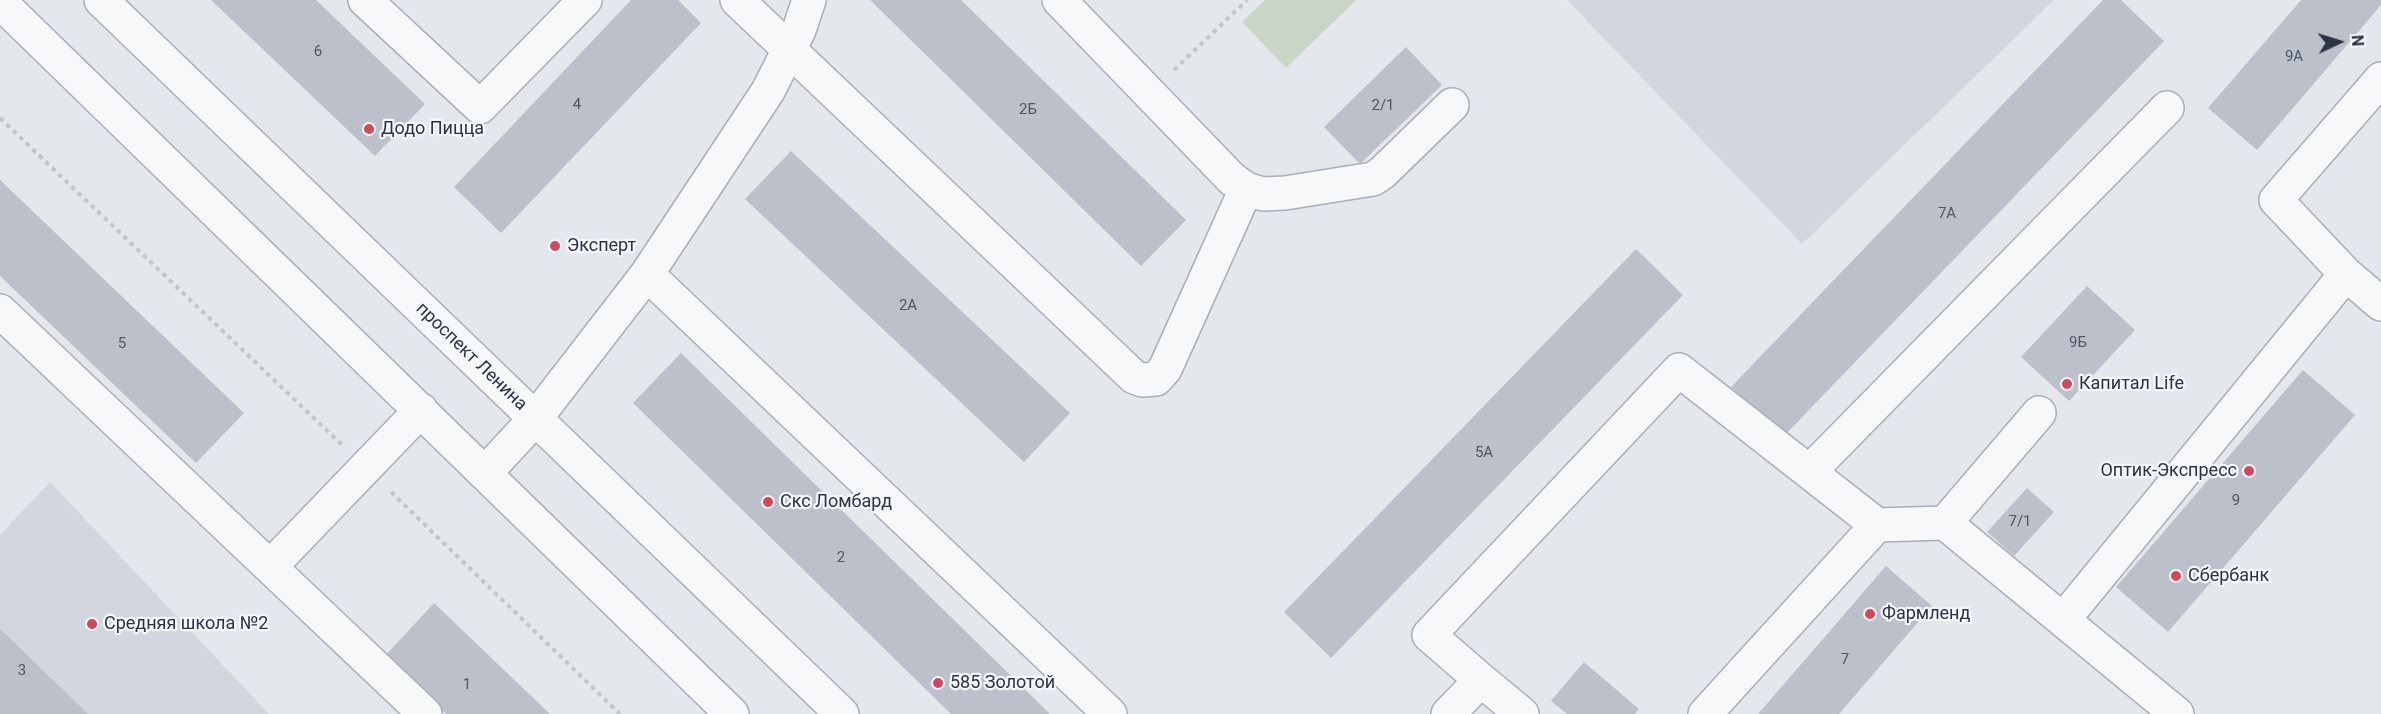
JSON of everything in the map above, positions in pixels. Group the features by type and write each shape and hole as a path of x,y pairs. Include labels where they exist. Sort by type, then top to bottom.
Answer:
{"street":[{"name":"проспект Ленина","path":"101,0 842,714"},
{"path":"365,0 480,107 585,0"},
{"path":"737,0 1126,369 1142,380 1156,379 1165,369 1246,189"},
{"path":"485,473 535,419 647,274 768,91 790,50 809,0"},
{"path":"1059,0 1232,179 1246,189 1263,194 1285,194 1373,179 1452,105"},
{"path":"0,2 732,714"},
{"path":"2381,79 2276,200 2346,274 2381,304"},
{"path":"1809,472 2167,108"},
{"path":"647,274 1110,714"},
{"path":"2063,620 2346,274"},
{"path":"0,311 425,714"},
{"path":"1522,714 1429,635 1679,370 1877,525 1945,524 2177,714"},
{"path":"270,567 421,410"},
{"path":"1945,524 2039,413"},
{"path":"1705,714 1877,525"},
{"path":"1448,714 1481,680"}],"path":[{"path":"1150,94 1247,0"},
{"path":"0,118 366,467 620,714"}],"shaded area":[{"path":"1567,0 2054,0 1802,244"},
{"name":"Средняя школа №2","path":"50,482 269,714 0,714 0,535"}],"green space":[{"path":"1265,0 1356,0 1286,68 1242,22"}],"building":[{"path":"211,0 316,0 425,104 375,156"},
{"path":"631,0 678,0 701,23 501,233 454,187"},
{"path":"870,0 961,0 1186,220 1141,266"},
{"path":"2103,0 2121,0 2164,41 1783,437 1731,387"},
{"path":"2301,0 2381,0 2381,5 2257,150 2208,108"},
{"path":"1406,47 1442,85 1360,164 1324,127"},
{"path":"791,151 1070,413 1024,462 745,199"},
{"path":"0,180 244,413 196,463 0,276"},
{"path":"1636,249 1683,295 1331,658 1284,612"},
{"path":"2087,286 2135,330 2069,401 2021,357"},
{"path":"681,353 1050,714 951,714 633,403"},
{"path":"2303,370 2355,415 2168,632 2116,587"},
{"path":"2027,488 2054,512 2014,556 1987,532"},
{"path":"1886,566 1932,606 1839,714 1758,714"},
{"path":"434,603 550,714 446,714 385,656"},
{"path":"0,629 88,714 0,714"},
{"path":"1584,662 1639,709 1635,714 1567,714 1551,701"}],"place":[{"name":"Додо Пицца","path":"369,129"},
{"name":"Эксперт","path":"555,246"},
{"name":"Капитал Life","path":"2067,384"},
{"name":"Оптик-Экспресс","path":"2249,471"},
{"name":"Скс Ломбард","path":"768,502"},
{"name":"Сбербанк","path":"2176,576"},
{"name":"Фармленд","path":"1870,614"},
{"name":"Средняя школа №2","path":"92,624"},
{"name":"585 Золотой","path":"938,683"}]}
